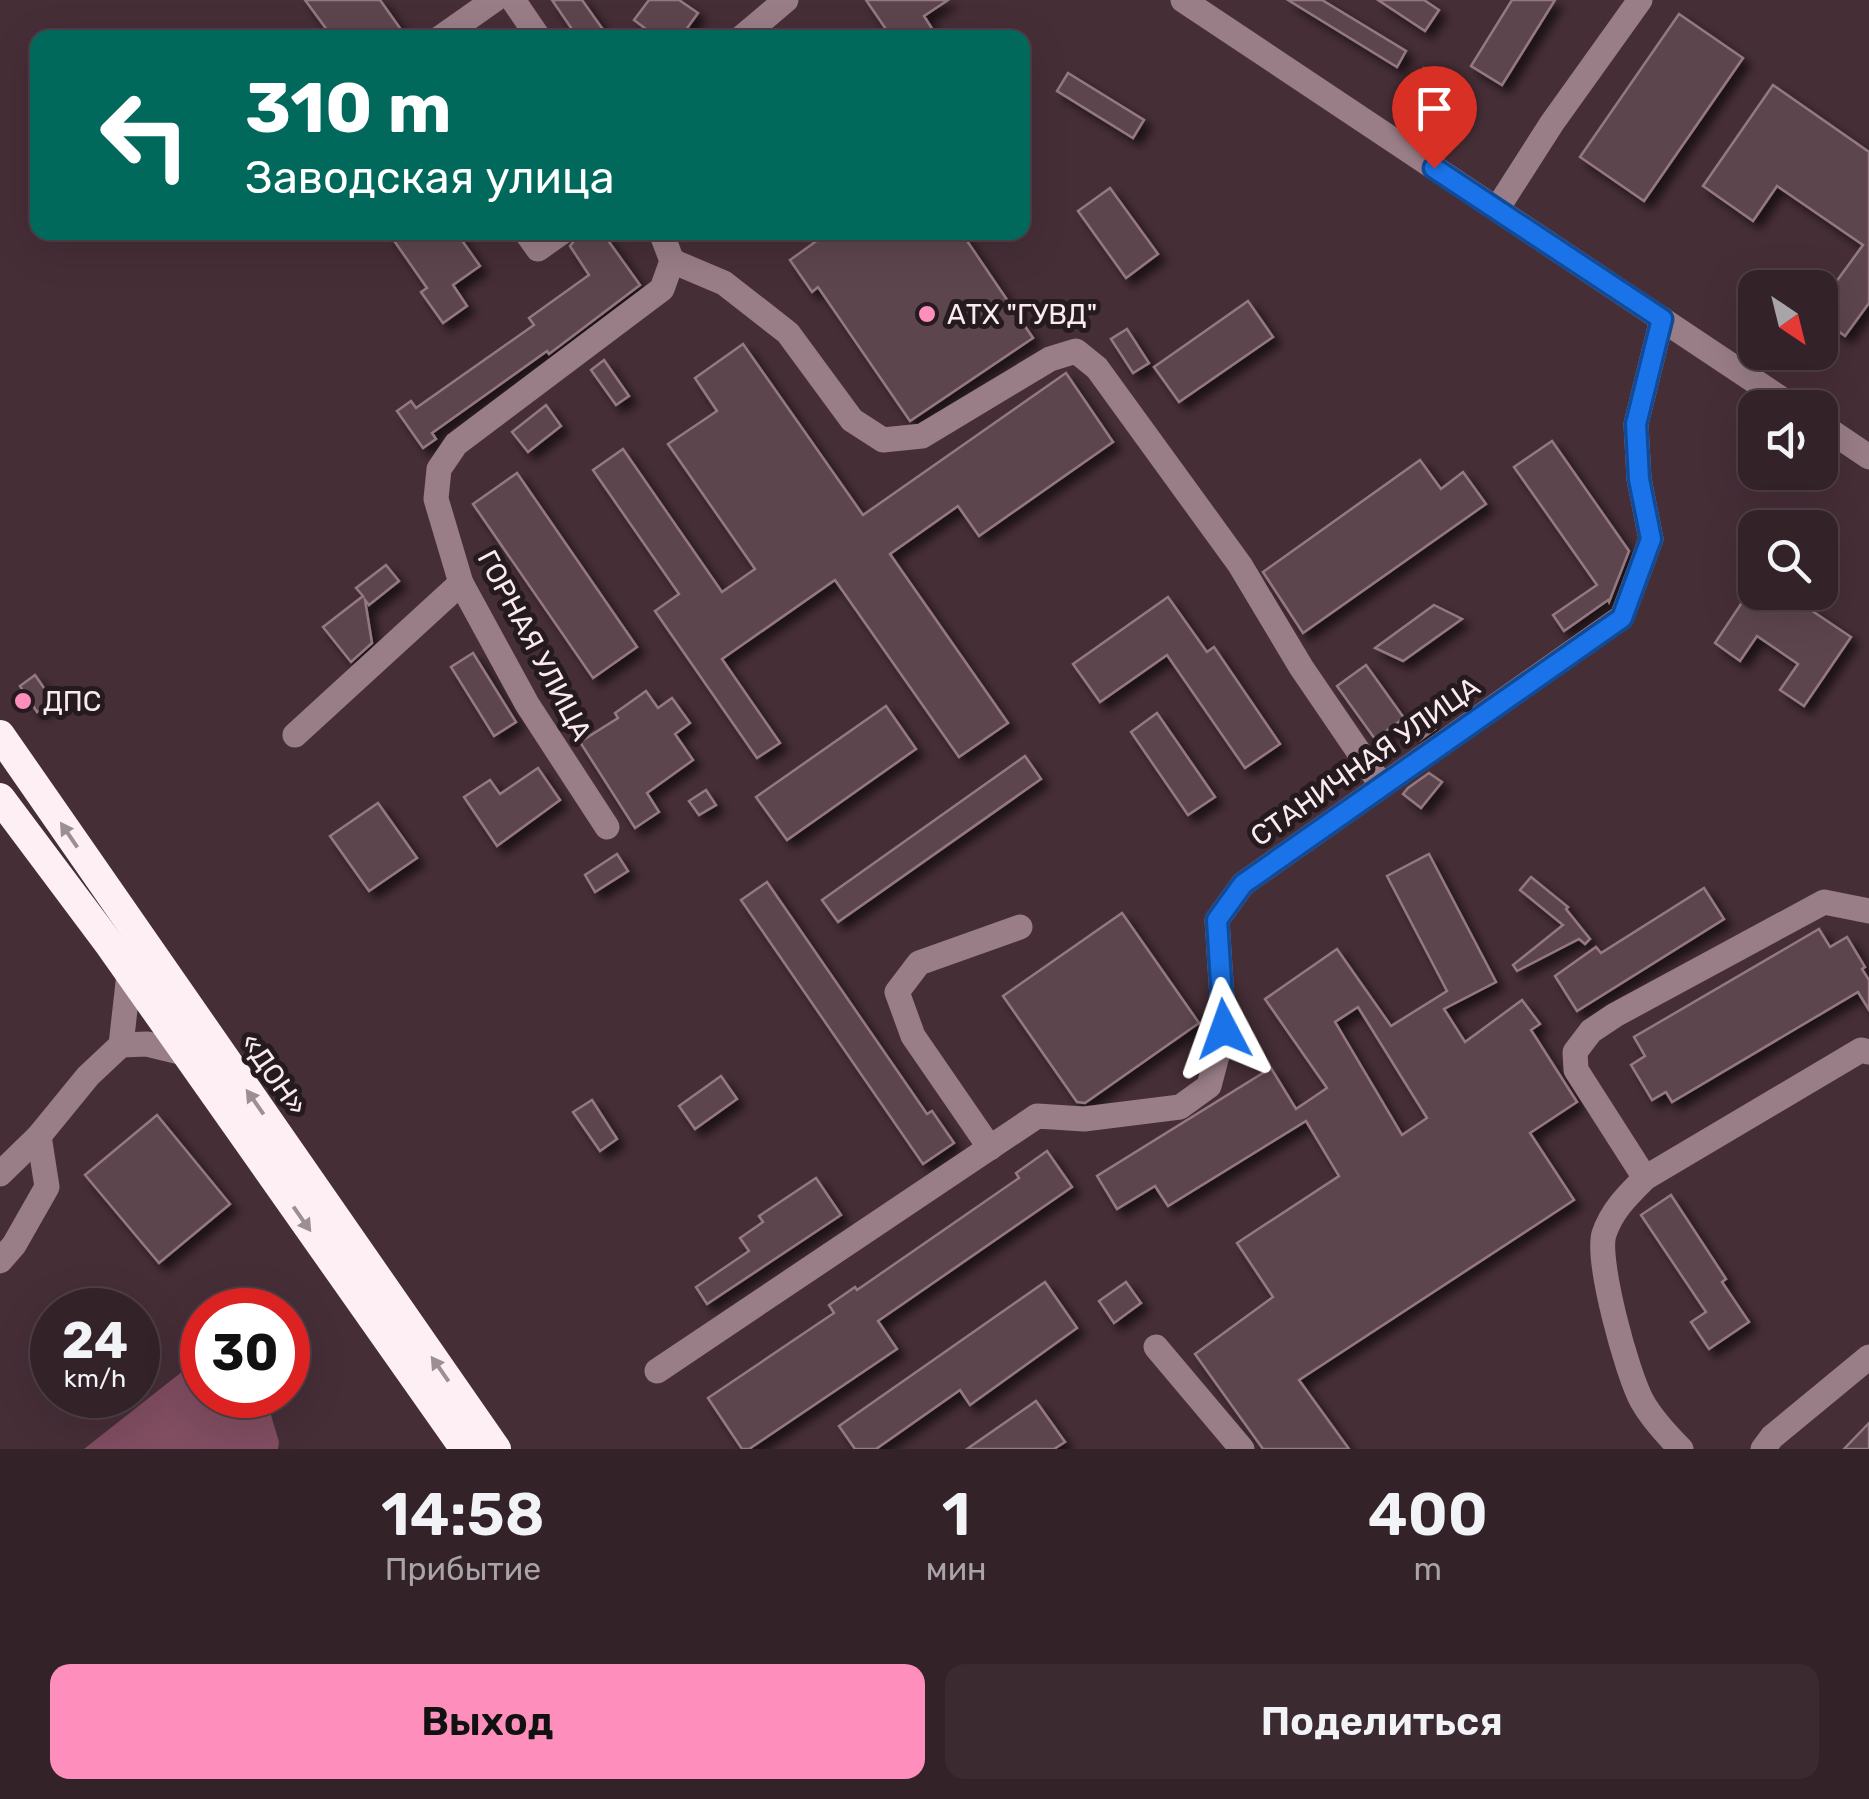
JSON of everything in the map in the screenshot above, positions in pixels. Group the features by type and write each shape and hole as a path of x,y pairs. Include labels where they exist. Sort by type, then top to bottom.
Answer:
{"highway":[{"name":"«ДОН»","path":"0,735 496,1449"},
{"path":"0,798 110,945 464,1449"}],"street":[{"path":"451,30 494,0"},
{"path":"512,0 533,30"},
{"path":"750,30 786,0"},
{"path":"1183,0 1768,390"},
{"path":"1497,209 1552,123 1640,0"},
{"path":"532,240 538,249 551,240"},
{"path":"664,240 672,260 724,283 788,333 852,420 884,440 922,436 1050,359 1076,351 1097,368 1240,565 1302,668 1382,786"},
{"name":"ГОРНАЯ УЛИЦА","path":"607,827 527,704 461,583 436,499 440,469 456,444 662,288 672,260"},
{"name":"СТАНИЧНАЯ УЛИЦА","path":"657,1371 1036,1116 1084,1119 1180,1107 1208,1086 1224,1029 1217,920 1243,884 1622,618 1651,539 1639,479 1636,424 1662,319"},
{"path":"1838,436 1869,457"},
{"path":"294,735 461,583"},
{"path":"1645,1178 1576,1070 1575,1052 1591,1030 1824,902 1869,912"},
{"path":"990,1148 913,1036 897,992 919,963 1020,927"},
{"path":"121,1046 129,974"},
{"path":"0,1174 88,1076 121,1046 148,1044 184,1053"},
{"path":"1681,1449 1658,1426 1641,1399 1622,1352 1602,1238 1617,1207 1645,1178 1861,1050 1869,1052"},
{"path":"0,1260 14,1245 47,1187 38,1136"},
{"path":"1156,1347 1242,1449"},
{"path":"1764,1449 1772,1438 1869,1357"}],"shaded area":[{"path":"180,1373 180,1418 272,1418 278,1449 84,1449 123,1418 160,1418 160,1389"}],"building":[{"path":"305,0 380,0 401,30 327,30"},
{"path":"552,0 582,0 603,30 573,30"},
{"path":"649,0 679,0 698,13 686,30 647,30 634,20"},
{"path":"866,0 948,0 924,16 933,30 887,30"},
{"path":"1288,0 1322,0 1406,51 1397,67"},
{"path":"1378,0 1424,0 1439,10 1425,31"},
{"path":"1512,0 1555,0 1502,85 1471,66"},
{"path":"1679,14 1743,58 1644,201 1580,157"},
{"path":"1424,68 1442,80 1431,95 1413,83"},
{"path":"1068,73 1144,120 1133,138 1057,91"},
{"path":"1773,85 1869,152 1869,303 1845,336 1838,331 1838,279 1863,245 1777,186 1753,221 1703,186"},
{"path":"1110,188 1158,254 1126,278 1078,211"},
{"path":"394,240 462,240 480,266 453,285 467,306 443,323 421,292 427,288"},
{"path":"575,240 608,240 640,285 549,354 547,351 432,433 436,439 423,448 397,411 411,401 416,408 534,325 529,318 589,275 570,246"},
{"name":"АТХ \"ГУВД\"","path":"818,240 966,240 1033,338 910,421 818,287 812,292 790,260"},
{"path":"1248,301 1273,337 1179,402 1154,367"},
{"path":"1127,329 1149,363 1133,373 1111,339"},
{"path":"743,344 863,515 1066,373 1113,442 979,536 958,506 890,554 1008,723 959,757 835,580 722,659 780,743 757,758 655,611 679,594 593,470 623,449 722,592 755,569 668,444 717,411 695,378"},
{"path":"604,360 629,396 616,405 591,370"},
{"path":"546,405 561,426 528,452 512,432"},
{"path":"1552,441 1629,551 1609,602 1564,631 1553,615 1597,585 1514,467"},
{"path":"1420,460 1441,489 1463,472 1486,504 1303,633 1263,572"},
{"path":"517,473 637,647 593,678 473,504"},
{"path":"386,565 399,581 369,605 365,600 372,643 351,662 323,627 363,596 356,588"},
{"path":"1168,597 1207,652 1214,647 1280,744 1245,768 1167,655 1100,702 1073,664"},
{"path":"1434,605 1462,619 1403,661 1375,648"},
{"path":"1738,608 1811,610 1851,637 1804,706 1780,690 1798,664 1757,636 1740,661 1715,643"},
{"path":"473,653 516,722 494,736 451,667"},
{"path":"1366,665 1404,718 1375,739 1337,686"},
{"path":"35,675 53,701 37,712 20,686"},
{"path":"646,691 658,708 672,698 690,723 675,734 693,760 647,793 659,812 635,828 580,742 618,718 615,713"},
{"path":"886,706 916,749 787,840 756,797"},
{"path":"1422,709 1435,729 1420,740 1406,720"},
{"path":"1157,713 1215,797 1188,815 1131,732"},
{"path":"1025,756 1041,779 838,922 822,900"},
{"path":"538,768 560,800 497,846 464,797 490,780 500,794"},
{"path":"1429,773 1442,782 1421,808 1403,794"},
{"path":"706,790 716,805 699,815 689,801"},
{"path":"378,803 417,858 369,891 330,836"},
{"path":"617,854 628,871 595,892 585,875"},
{"path":"1429,854 1496,982 1444,1009 1465,1042 1522,1000 1540,1024 1531,1030 1577,1102 1530,1133 1574,1200 1299,1380 1349,1449 1263,1449 1195,1354 1273,1297 1237,1243 1339,1176 1306,1121 1168,1206 1155,1186 1117,1209 1097,1176 1271,1068 1296,1109 1327,1088 1265,999 1337,949 1391,1026 1447,991 1387,876","holes":["1358,1007 1427,1118 1402,1135 1335,1022"]},
{"path":"1531,877 1568,907 1590,939 1585,944 1579,939 1517,971 1513,965 1563,925 1520,890"},
{"path":"767,882 927,1114 932,1111 954,1143 923,1164 741,900"},
{"path":"1704,888 1724,919 1577,1011 1555,976 1596,947 1601,953"},
{"path":"1122,913 1199,1023 1085,1103 1077,1102 1003,996"},
{"path":"1819,929 1830,947 1847,937 1869,980 1869,1010 1858,992 1672,1102 1666,1092 1652,1100 1631,1065 1645,1056 1634,1037"},
{"path":"721,1076 737,1099 695,1129 679,1106"},
{"path":"592,1100 617,1139 600,1151 573,1112"},
{"path":"157,1115 230,1204 159,1263 85,1175"},
{"path":"1047,1151 1072,1187 878,1321 897,1349 749,1449 742,1449 708,1398 834,1313 829,1305 855,1287 857,1290 1019,1178 1016,1173"},
{"path":"816,1178 841,1215 707,1304 696,1287 749,1251 740,1238 763,1222 759,1216"},
{"path":"1671,1195 1749,1322 1709,1349 1691,1322 1706,1312 1641,1215"},
{"path":"1045,1282 1077,1328 970,1405 960,1390 876,1449 855,1449 839,1426"},
{"path":"1126,1282 1141,1303 1114,1323 1099,1301"},
{"path":"1036,1401 1065,1442 1054,1449 967,1449"},
{"path":"1869,1423 1869,1449 1844,1449"}],"place":[{"name":"АТХ \"ГУВД\"","path":"927,314"},
{"name":"ДПС","path":"23,701"}],"route":[{"path":"1224,1029 1217,920 1243,884 1622,618 1651,539 1639,479 1636,424 1662,319 1434,168"}]}
